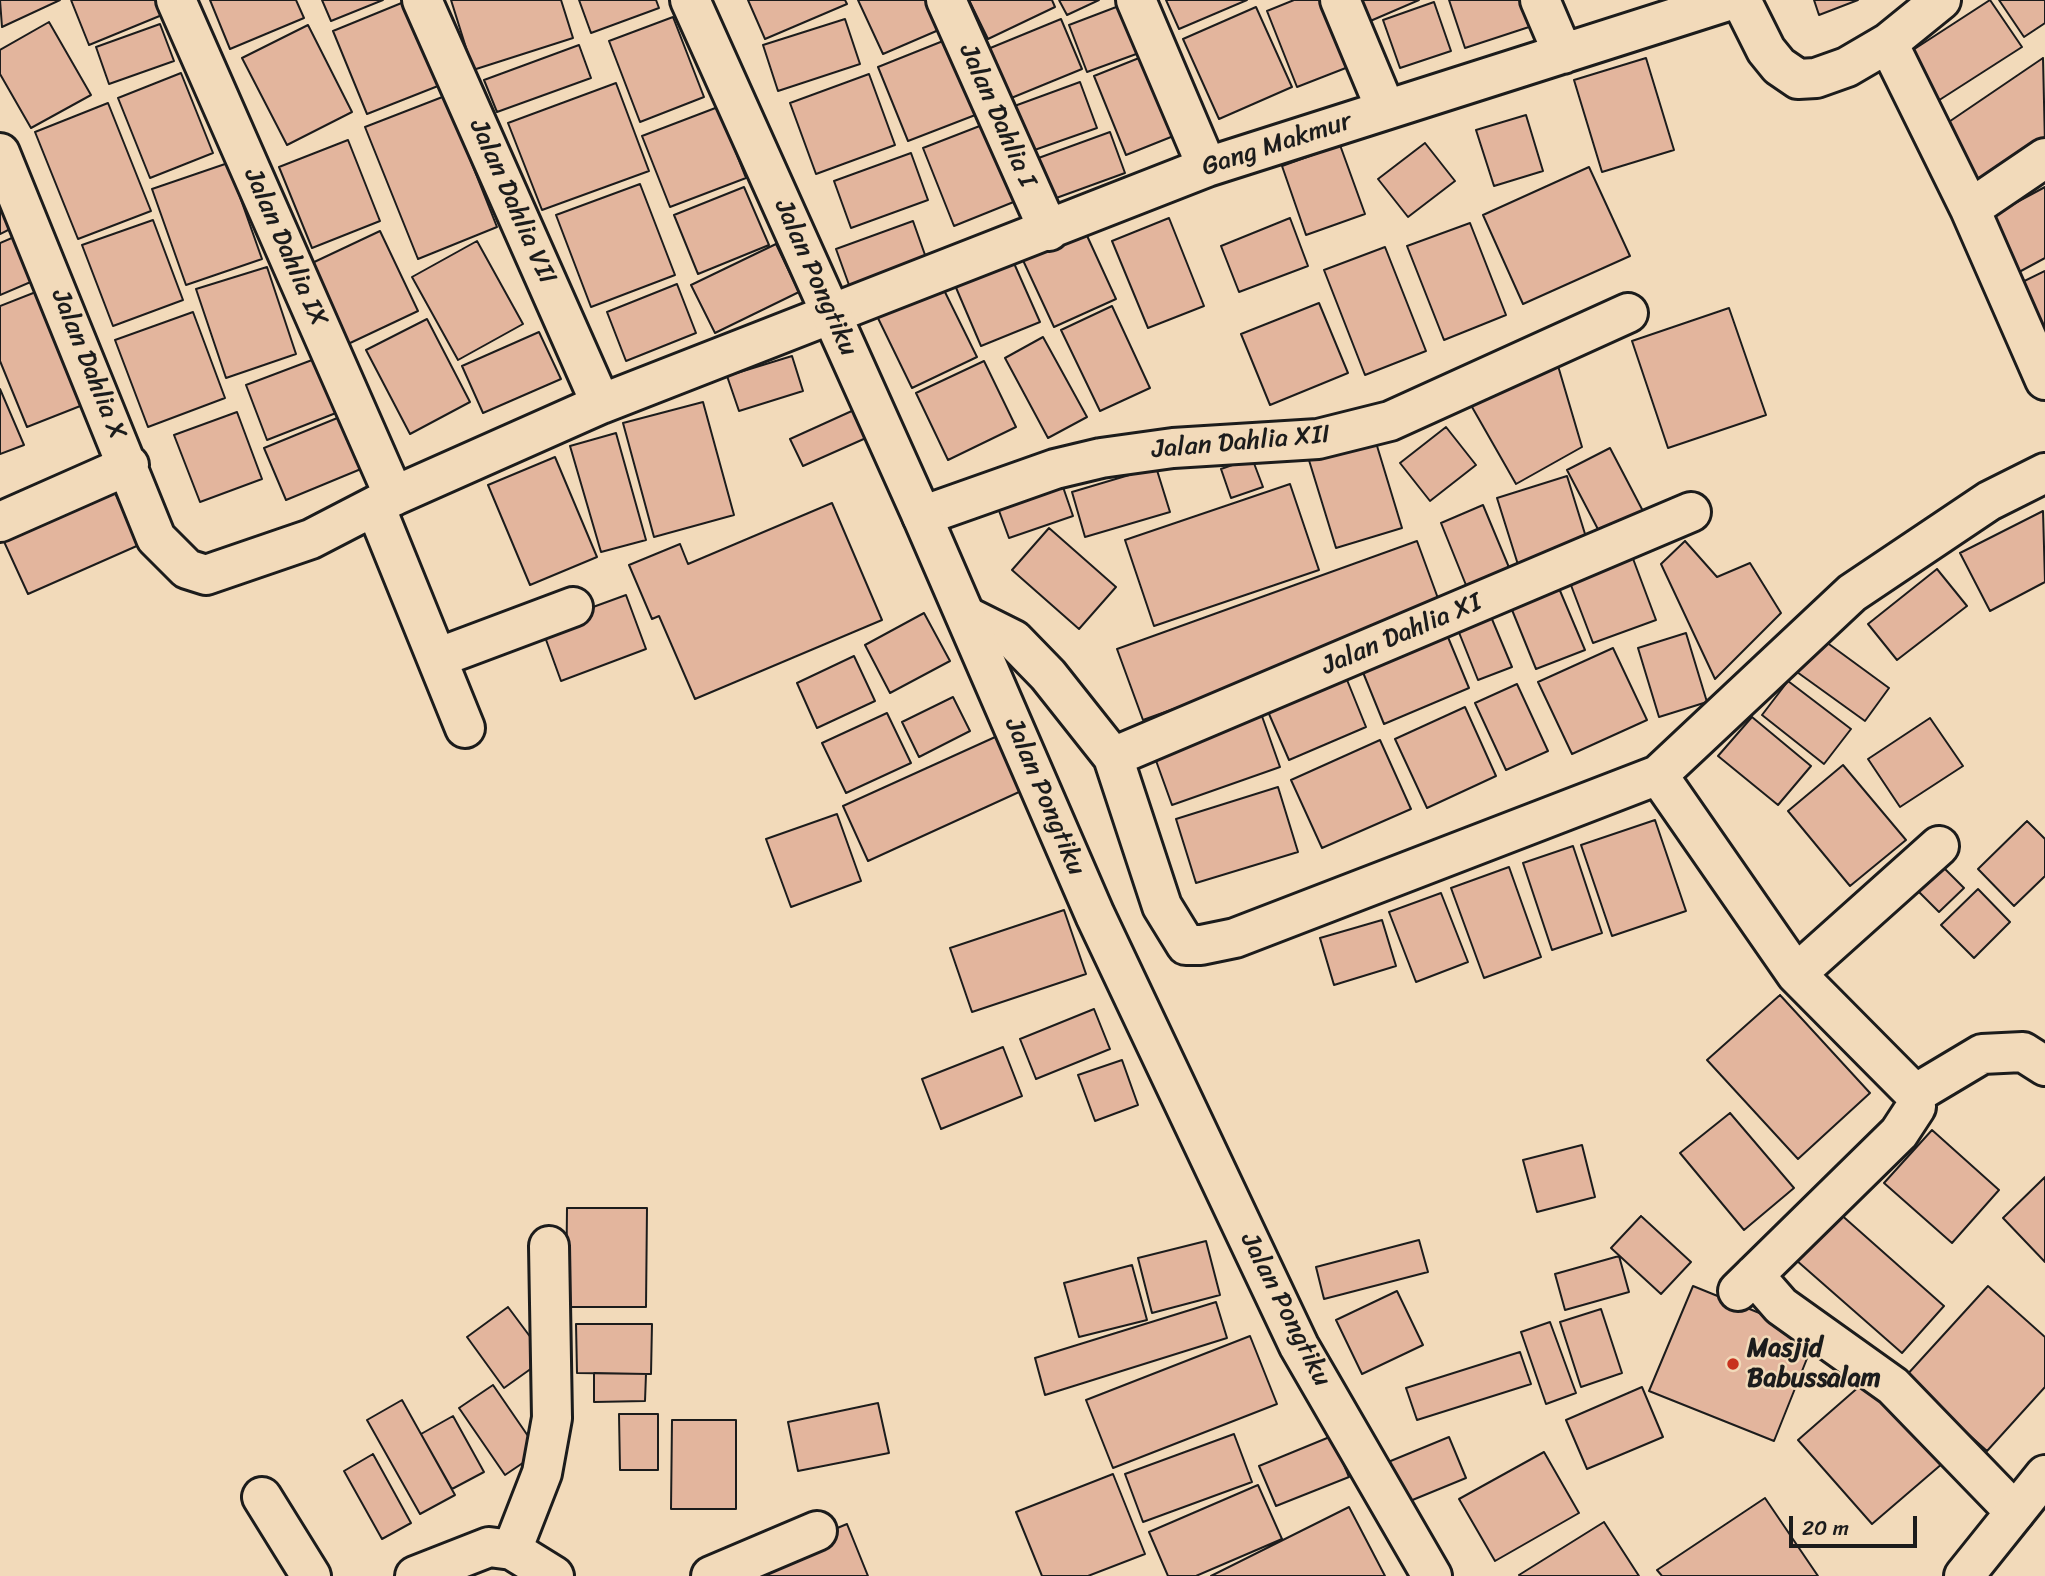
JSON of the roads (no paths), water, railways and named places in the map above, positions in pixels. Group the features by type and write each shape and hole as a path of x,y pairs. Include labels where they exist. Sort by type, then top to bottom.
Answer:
{"street":[{"name":"Jalan Dahlia IX","path":"176,0 385,501 437,658 465,728"},
{"name":"Jalan Dahlia VII","path":"422,0 601,404"},
{"name":"Jalan Pongtiku","path":"690,0 922,516 1095,915 1299,1346 1432,1576"},
{"name":"Jalan Dahlia I","path":"946,0 1049,231"},
{"path":"1136,0 1207,167"},
{"path":"1340,0 1386,110"},
{"path":"1540,0 1563,54"},
{"name":"Gang Makmur","path":"187,569 206,575 311,539 385,501 601,404 1207,167 1731,0"},
{"path":"1741,0 1766,50 1779,66 1798,79 1816,78 1847,66 1888,43 1941,0"},
{"path":"1888,43 1970,209 2045,380"},
{"name":"Jalan Dahlia X","path":"0,153 129,465 156,538 187,569"},
{"path":"1970,209 2045,158"},
{"name":"Jalan Dahlia XII","path":"922,516 1055,469 1101,458 1173,448 1318,439 1390,421 1628,313"},
{"path":"0,522 129,465"},
{"path":"966,616 1014,640 1048,675 1113,757 1162,906 1186,945 1235,938 1658,775 1852,593 1989,501 2045,473"},
{"name":"Jalan Dahlia XI","path":"1113,757 1691,512"},
{"path":"437,658 573,607"},
{"path":"1658,775 1796,974 1915,1094 1916,1107 1899,1133 1746,1283 1893,1385 2015,1512"},
{"path":"1796,974 1939,846"},
{"path":"1915,1094 1982,1054 2023,1052 2045,1066"},
{"path":"512,1550 542,1473 552,1418 549,1246"},
{"path":"1964,1576 2045,1475"},
{"path":"262,1497 311,1576"},
{"path":"711,1576 817,1531"},
{"path":"415,1576 489,1547 512,1550 554,1576"}],"place":[{"name":"Masjid Babussalam","path":"1733,1364"}]}
